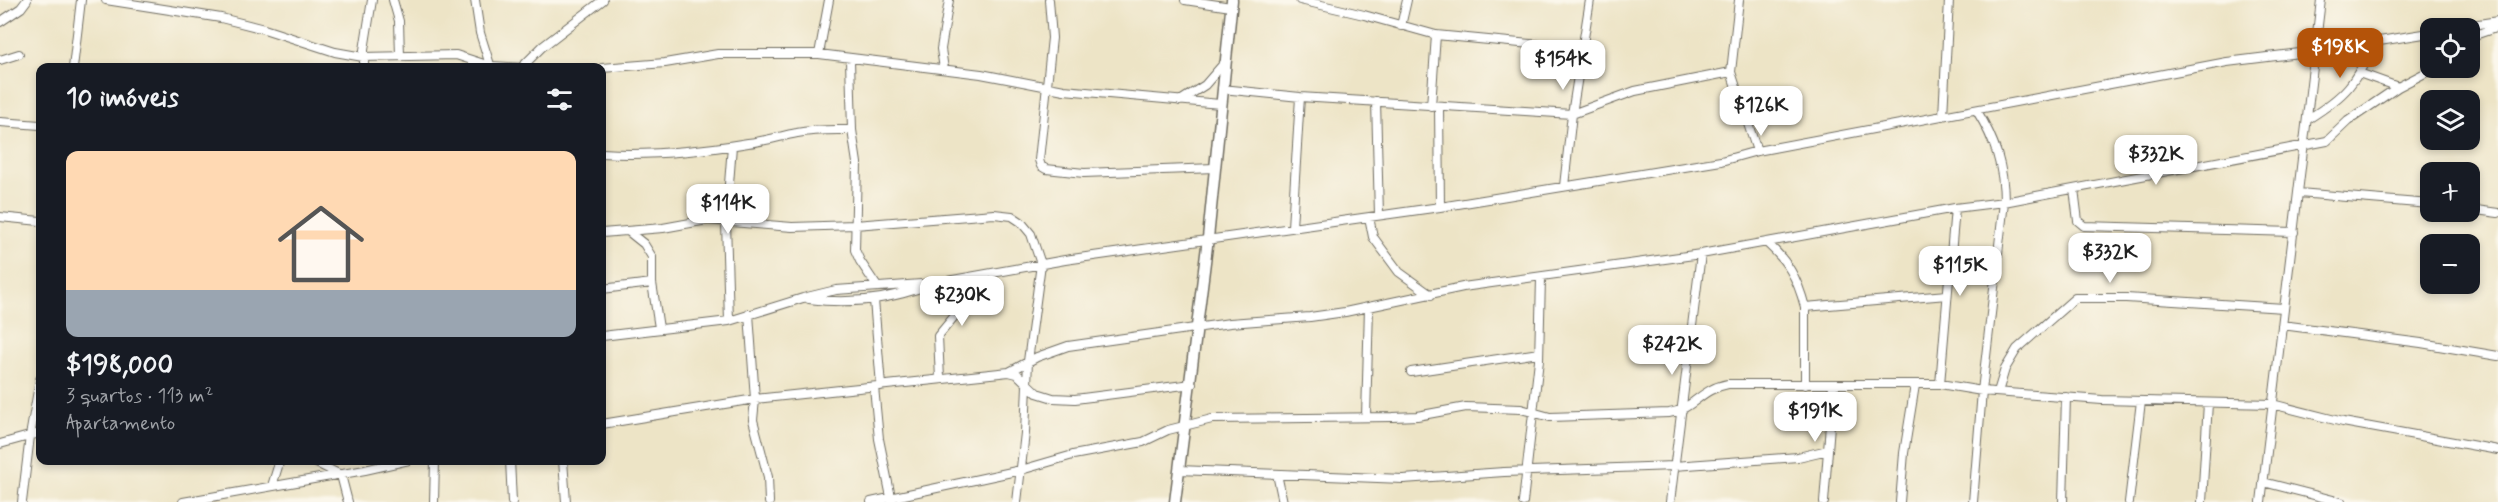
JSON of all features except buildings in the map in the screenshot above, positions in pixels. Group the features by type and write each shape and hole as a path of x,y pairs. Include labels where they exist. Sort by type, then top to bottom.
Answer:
{"street":[{"path":"0,21 21,8 27,0"},
{"path":"74,63 81,0"},
{"path":"106,0 221,18 335,52 363,57 456,55 479,63"},
{"path":"364,63 372,0"},
{"path":"393,0 399,21 400,56"},
{"path":"475,0 480,33 489,63"},
{"path":"526,63 542,47 603,0"},
{"path":"819,54 829,0"},
{"path":"944,69 940,49 949,0"},
{"path":"1049,0 1052,38 1039,160 1041,166 1046,170 1100,173 1215,168"},
{"path":"1175,502 1192,384 1231,3 1185,0"},
{"path":"1300,0 1436,35 1583,49"},
{"path":"1401,26 1407,0"},
{"path":"1564,186 1572,114 1590,0"},
{"path":"1739,0 1731,72 1757,151"},
{"path":"1943,116 1949,0"},
{"path":"2261,502 2321,0"},
{"path":"2480,24 2498,21"},
{"path":"2480,33 2498,27"},
{"path":"1436,35 1435,106 1440,207"},
{"path":"803,298 830,302 874,300 900,295 936,283 1041,264 1208,238 1440,207 1721,161 1757,151 2227,62 2420,35"},
{"path":"2308,119 2334,103 2350,88 2375,42"},
{"path":"0,60 20,54"},
{"path":"606,68 665,63 718,54 819,54 850,60 944,69 1095,94 1220,104"},
{"path":"850,60 852,130 857,163 855,250 876,285"},
{"path":"1180,101 1205,85 1225,62"},
{"path":"1222,89 1300,97 1572,114 1635,91 1731,72"},
{"path":"2359,74 2398,87"},
{"path":"1009,372 1029,361 1068,346 1197,327 1310,317 1463,287 1701,254 1955,208 2004,202 2304,145 2332,138 2348,121 2398,87 2420,76"},
{"path":"1292,227 1300,97"},
{"path":"1376,101 1379,215"},
{"path":"1973,502 1982,391 2004,202 2004,181 1999,156 1977,111"},
{"path":"0,122 36,125"},
{"path":"606,153 632,155 732,146 826,129 852,130"},
{"path":"729,321 726,222 732,146"},
{"path":"2074,189 2078,221 2084,226 2294,232"},
{"path":"2299,193 2420,203"},
{"path":"1940,384 1955,208"},
{"path":"2480,211 2498,213"},
{"path":"606,233 629,232 700,220 792,227 855,225 973,214 1005,215 1016,218 1025,226 1034,241 1041,264 1029,361 1017,502"},
{"path":"0,217 36,221"},
{"path":"1369,217 1373,237 1392,264 1399,272 1431,295"},
{"path":"629,232 650,252 652,257 652,283 659,328"},
{"path":"1766,242 1784,258 1794,275 1805,307 1805,386"},
{"path":"1670,502 1701,254"},
{"path":"939,379 938,336 967,301 969,277"},
{"path":"1523,502 1539,353 1541,278"},
{"path":"606,289 652,283"},
{"path":"606,335 729,321 836,290 876,285 936,283"},
{"path":"1805,307 1947,295"},
{"path":"1998,392 2005,369 2017,349 2074,298 2126,298 2284,308"},
{"path":"874,300 879,439 892,500"},
{"path":"1366,417 1369,307"},
{"path":"750,314 755,399 753,420 768,477 769,502"},
{"path":"2282,326 2421,343 2498,356"},
{"path":"1411,372 1539,353"},
{"path":"606,423 755,399 1009,372 1017,374 1044,396 1075,399 1192,384"},
{"path":"871,502 892,500 1021,470 1073,455 1143,442 1186,424 1212,419 1417,416 1466,407 1534,411 1550,417 1681,411 1714,387 1728,384 1833,386 1940,384 1982,391 2066,397 2272,404 2343,422 2498,450"},
{"path":"1900,502 1904,453 1915,385"},
{"path":"1824,502 1833,386"},
{"path":"2063,502 2066,397"},
{"path":"2129,502 2141,401"},
{"path":"22,502 36,402"},
{"path":"2202,502 2208,403"},
{"path":"0,444 36,434"},
{"path":"1179,470 1403,479 1674,466 1798,457 1828,450"},
{"path":"272,486 278,465"},
{"path":"320,465 341,475 348,502"},
{"path":"365,470 366,465"},
{"path":"183,502 205,500 387,465"},
{"path":"434,502 435,465"},
{"path":"510,465 512,502"},
{"path":"563,465 566,502"},
{"path":"1277,474 1283,502"},
{"path":"2263,482 2341,502"}]}
